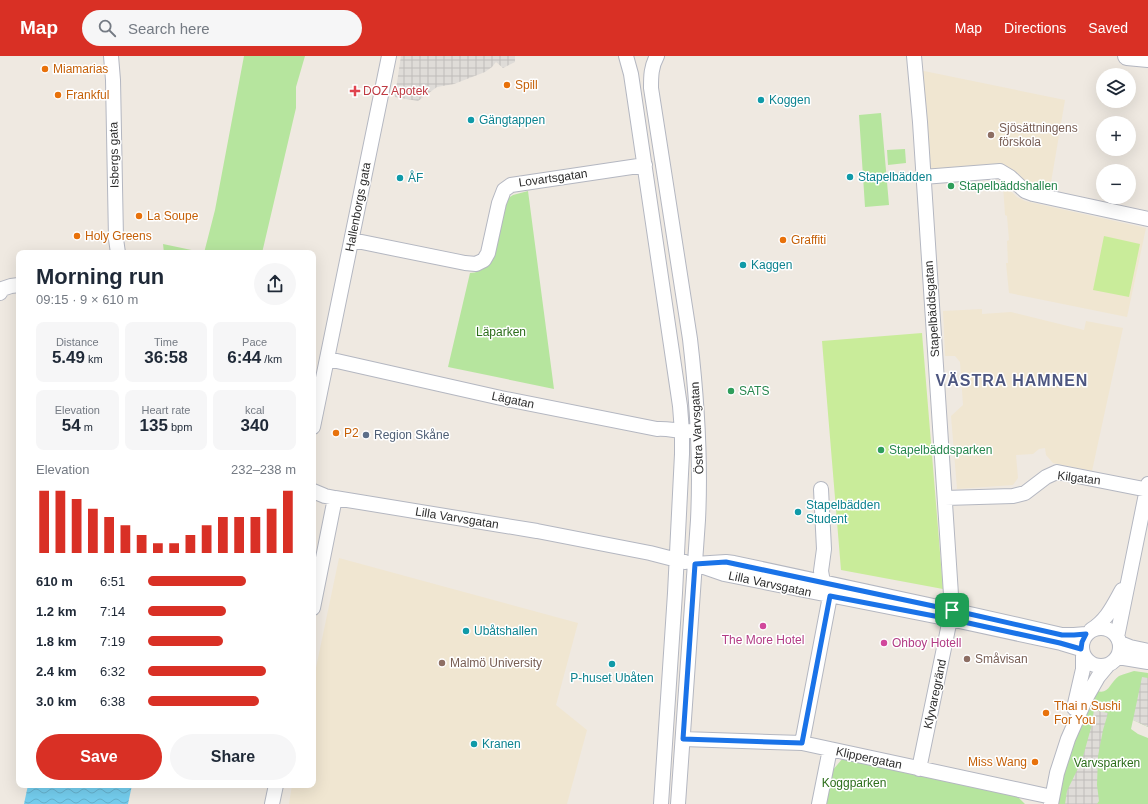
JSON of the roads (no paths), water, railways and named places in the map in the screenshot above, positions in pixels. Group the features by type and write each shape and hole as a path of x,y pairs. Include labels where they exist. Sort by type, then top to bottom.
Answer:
{"street":[{"name":"Isbergs gata","path":"111,56 118,250"},
{"name":"Hallenborgs gata","path":"317,390 328,359 389,56"},
{"name":"Östra Varvsgatan","path":"626,56 631,74 645,165 680,406 682,432 676,560 676,593 661,804"},
{"name":"Östra Varvsgatan","path":"657,56 653,64 651,74 651,88 690,339 695,377 699,430 700,492 678,804"},
{"name":"Stapelbäddsgatan","path":"914,56 920,122 945,498 951,614"},
{"path":"1127,56 1148,58"},
{"name":"Lovartsgatan","path":"352,240 476,264 484,260 488,253 499,203 504,190 511,185 645,165"},
{"path":"923,177 1000,171 1010,177 1025,191 1033,194 1148,219"},
{"path":"0,293 2,289 16,286"},
{"name":"Lägatan","path":"328,359 508,400 657,429 663,428 682,432 699,430"},
{"name":"Kilgatan","path":"945,498 1013,496 1025,493 1046,477 1057,472 1148,488"},
{"path":"1118,640 1148,488"},
{"path":"802,743 830,596 822,582 821,571 824,548 821,490"},
{"name":"Lilla Varvsgatan","path":"316,492 324,496 335,498 537,531 650,553 695,564 724,574 830,596 951,614 1062,635 1074,635 1089,632"},
{"path":"316,593 335,498"},
{"name":"Lilla Varvsgatan","path":"695,564 726,562 822,582 1060,643 1082,653"},
{"path":"1068,739 1082,676 1082,642 1089,632 1105,620 1130,574"},
{"name":"Klyvaregränd","path":"919,769 951,614"},
{"path":"1051,801 1057,774 1068,739 1086,698 1098,676 1113,661 1120,650 1115,634 1108,629 1101,628 1089,632"},
{"path":"1118,640 1130,647 1148,651"},
{"path":"1082,653 1087,661 1096,666 1102,667 1113,661 1148,662"},
{"name":"Klippergatan","path":"683,739 802,743 919,769 1051,801"},
{"path":"819,804 830,749"},
{"path":"272,804 275,788"}],"water":[{"path":"27,788 131,788 128,804 24,804"}],"place":[{"name":"Miamarias","path":"45,69"},
{"name":"Spill","path":"507,85"},
{"name":"DOZ Apotek","path":"355,91"},
{"name":"Frankful","path":"58,95"},
{"name":"Koggen","path":"761,100"},
{"name":"Gängtappen","path":"471,120"},
{"name":"Sjösättningens förskola","path":"991,135"},
{"name":"Stapelbädden","path":"850,177"},
{"name":"ÅF","path":"400,178"},
{"name":"Stapelbäddshallen","path":"951,186"},
{"name":"La Soupe","path":"139,216"},
{"name":"Holy Greens","path":"77,236"},
{"name":"Graffiti","path":"783,240"},
{"name":"Kaggen","path":"743,265"},
{"name":"SATS","path":"731,391"},
{"name":"P2","path":"336,433"},
{"name":"Region Skåne","path":"366,435"},
{"name":"Stapelbäddsparken","path":"881,450"},
{"name":"Stapelbädden Student","path":"798,512"},
{"name":"The More Hotel","path":"763,626"},
{"name":"Ubåtshallen","path":"466,631"},
{"name":"Ohboy Hotell","path":"884,643"},
{"name":"Småvisan","path":"967,659"},
{"name":"Malmö University","path":"442,663"},
{"name":"P-huset Ubåten","path":"612,664"},
{"name":"Thai n Sushi For You","path":"1046,713"},
{"name":"Kranen","path":"474,744"},
{"name":"Miss Wang","path":"1035,762"}],"district":[{"name":"VÄSTRA HAMNEN","path":"1012,380"}],"park label":[{"name":"Läparken","path":"501,332"},
{"name":"Varvsparken","path":"1107,763"},
{"name":"Koggparken","path":"854,783"}]}
